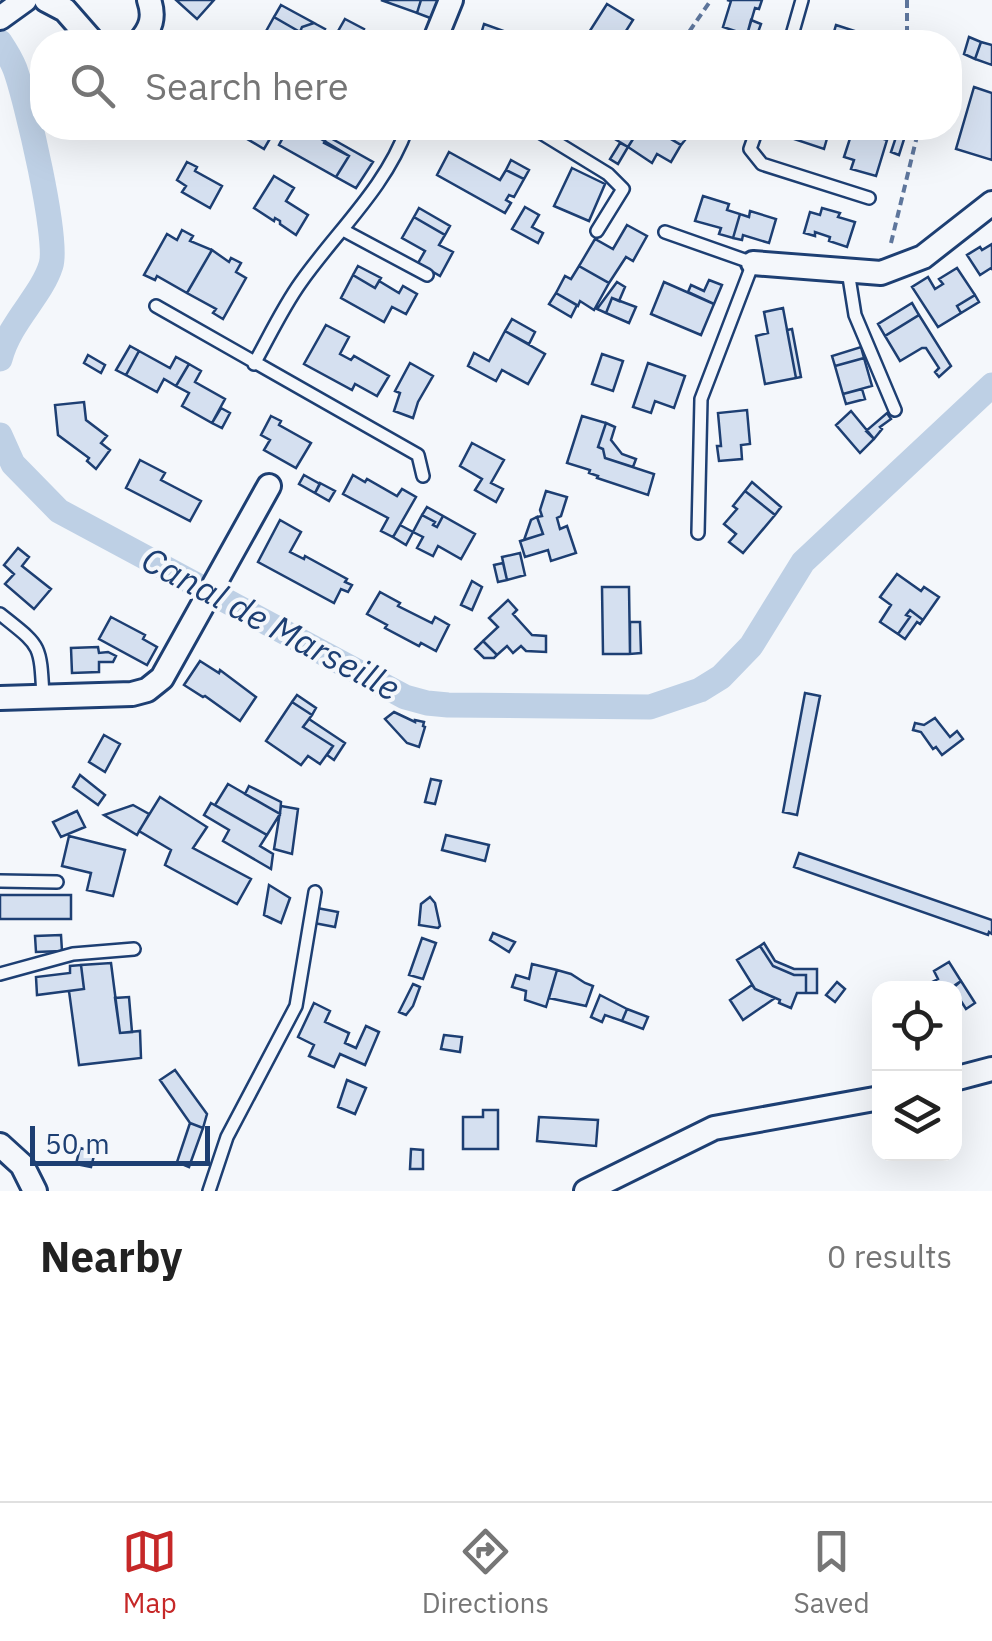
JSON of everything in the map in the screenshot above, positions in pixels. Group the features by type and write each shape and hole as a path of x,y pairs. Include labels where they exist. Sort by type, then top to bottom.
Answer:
{"street":[{"path":"0,18 25,0"},
{"path":"46,0 65,10 82,30"},
{"path":"149,0 153,11 150,30"},
{"path":"439,30 450,0"},
{"path":"753,263 881,273 923,257 992,204"},
{"path":"0,698 132,694 147,690 162,678 269,486"},
{"path":"962,1077 992,1069"},
{"path":"586,1191 714,1128 872,1099"},
{"path":"0,1144 22,1166 35,1191"}],"lane":[{"path":"793,30 802,0"},
{"path":"254,364 299,283 394,158 400,140"},
{"path":"553,140 608,174 623,189 598,230"},
{"path":"754,140 750,150 762,164 869,198"},
{"path":"343,230 427,276"},
{"path":"665,232 753,263 701,400 698,534"},
{"path":"848,271 855,315 895,410"},
{"path":"156,306 418,455 424,476"},
{"path":"0,614 35,642 41,655 43,696"},
{"path":"0,881 57,882"},
{"path":"209,1191 227,1136 296,1006 315,892"},
{"path":"0,974 73,954 134,948"}],"path":[{"path":"690,30 711,0"},
{"path":"906,0 907,30"},
{"path":"881,273 916,140"}],"building":[{"path":"176,0 214,0 197,19"},
{"path":"381,0 421,0 417,13"},
{"path":"421,0 439,0 433,19 417,13"},
{"path":"727,0 762,0 759,9 755,8 748,30 723,27 731,1"},
{"path":"607,4 633,20 627,30 590,30"},
{"path":"281,5 314,23 297,30 274,17"},
{"path":"274,17 297,30 267,30"},
{"path":"345,19 364,29 364,30 339,30"},
{"path":"751,20 761,24 759,30 748,30"},
{"path":"314,23 324,30 301,30"},
{"path":"969,37 981,42 975,59 964,54"},
{"path":"981,42 992,45 992,65 975,59"},
{"path":"974,87 992,93 992,160 956,149 962,140"},
{"path":"249,140 269,140 264,149"},
{"path":"282,140 323,140 349,156 336,177 279,145"},
{"path":"334,140 373,162 356,188 336,177 349,156 324,143"},
{"path":"632,140 673,140 681,145 671,162 657,154 652,163 628,147"},
{"path":"797,140 827,140 824,149"},
{"path":"849,140 887,140 876,176 851,169 854,160 844,157"},
{"path":"895,140 904,140 899,155 891,152"},
{"path":"620,143 628,147 618,164 610,159"},
{"path":"449,152 500,180 506,170 524,179 514,197 509,195 506,200 511,203 505,213 437,175"},
{"path":"511,160 529,170 524,179 506,170"},
{"path":"187,162 222,186 210,208 182,192 186,186 177,180"},
{"path":"572,168 605,184 589,221 554,206"},
{"path":"274,176 294,188 286,201 308,215 296,235 280,221 254,208"},
{"path":"703,196 729,204 727,210 740,214 733,238 719,234 721,228 695,221"},
{"path":"525,207 539,215 532,227 543,233 538,243 512,229"},
{"path":"419,208 450,226 445,235 414,217"},
{"path":"822,208 855,222 847,247 815,232 815,236 804,233 810,212 820,215"},
{"path":"750,211 776,219 769,243 743,235 742,240 733,238 740,214 749,217"},
{"path":"414,217 445,235 439,245 453,252 440,276 418,263 425,251 402,238"},
{"path":"627,225 647,236 633,261 626,257 609,283 579,266 595,239 613,249"},
{"path":"182,230 193,236 190,241 212,250 187,293 157,276 155,280 144,275 167,234 177,240"},
{"path":"992,244 992,269 980,275 967,255"},
{"path":"212,250 229,262 231,258 241,263 236,272 246,278 223,319 213,313 216,309 187,293"},
{"path":"358,266 381,278 375,288 353,275"},
{"path":"579,266 609,283 594,310 556,293 565,276 571,279"},
{"path":"957,268 975,295 957,306 961,313 938,327 912,287 928,277 935,289 943,284 939,279"},
{"path":"353,275 375,288 379,281 399,293 403,286 417,294 406,314 392,307 384,322 341,298"},
{"path":"709,280 722,285 714,304 688,292 691,285 704,291"},
{"path":"617,282 625,287 619,301 612,298 606,313 597,309"},
{"path":"664,282 714,304 701,335 651,314"},
{"path":"556,293 577,305 571,317 549,304"},
{"path":"975,295 979,302 961,313 957,306"},
{"path":"612,298 636,307 629,323 606,313"},
{"path":"912,303 919,315 885,336 878,324"},
{"path":"783,308 796,378 765,384 756,336 768,333 764,312"},
{"path":"919,315 951,366 939,377 935,372 939,368 926,348 900,361 885,336"},
{"path":"512,319 535,332 529,344 505,331"},
{"path":"326,325 349,337 340,354 351,360 354,356 389,376 377,396 355,384 352,390 304,364"},
{"path":"792,329 801,377 796,378 787,330"},
{"path":"505,331 545,354 528,384 502,370 496,381 468,366 474,353 489,361"},
{"path":"130,346 139,351 126,375 116,370"},
{"path":"861,347 864,358 835,366 832,356"},
{"path":"139,351 170,368 176,357 189,364 176,386 164,379 157,392 126,375"},
{"path":"602,354 623,361 613,391 592,384"},
{"path":"88,355 105,365 101,373 84,363"},
{"path":"864,358 872,386 843,394 835,366"},
{"path":"410,363 433,376 413,418 394,411 400,393 395,391"},
{"path":"648,363 685,376 674,408 655,401 651,413 633,407"},
{"path":"189,364 201,371 195,382 225,399 212,423 182,406 189,393 176,386"},
{"path":"862,389 865,399 846,404 843,394"},
{"path":"84,402 86,420 107,436 101,443 110,450 96,469 87,461 89,458 58,435 55,405"},
{"path":"221,408 230,413 222,428 212,423"},
{"path":"747,410 750,444 741,445 742,459 719,461 718,413"},
{"path":"851,411 874,439 860,453 836,425"},
{"path":"887,413 891,419 880,427 874,439 866,431"},
{"path":"271,416 311,443 296,468 264,450 270,440 261,435"},
{"path":"582,416 606,423 598,447 603,449 605,458 654,474 648,495 567,463"},
{"path":"606,423 615,427 611,440 622,454 636,459 633,467 605,458 603,449 598,447"},
{"path":"472,443 504,460 491,483 503,489 496,502 475,490 482,479 460,466"},
{"path":"140,460 165,473 161,480 201,501 190,521 126,488"},
{"path":"304,475 320,484 315,493 299,484"},
{"path":"353,475 397,496 402,489 416,497 393,537 381,531 388,518 343,494"},
{"path":"752,482 781,507 775,515 745,491"},
{"path":"320,483 335,491 329,501 315,493"},
{"path":"546,491 567,497 557,518 560,529 567,526 576,553 551,561 548,550 525,557 520,541 543,534 537,517 542,516"},
{"path":"745,491 775,515 743,553 729,542 736,534 724,524"},
{"path":"427,507 443,516 437,527 422,515"},
{"path":"422,515 437,527 443,516 475,534 461,559 438,546 433,556 417,548 423,537 413,532"},
{"path":"537,517 543,534 524,540 531,520"},
{"path":"280,520 301,532 290,552 347,579 345,582 352,585 348,592 341,589 334,603 258,562"},
{"path":"400,525 413,532 406,545 393,537"},
{"path":"18,548 29,557 22,566 51,589 34,609 5,584 14,574 4,565"},
{"path":"520,553 525,575 507,580 502,557"},
{"path":"503,563 507,580 498,582 494,565"},
{"path":"897,574 921,591 924,587 939,597 923,620 910,610 906,615 910,617 898,634 880,622 891,605 880,597"},
{"path":"472,581 482,587 472,610 461,605"},
{"path":"602,587 629,587 630,654 603,654"},
{"path":"380,592 432,623 435,617 449,625 436,651 385,628 387,625 367,614"},
{"path":"508,600 517,610 513,614 532,635 546,636 546,652 526,651 521,646 513,653 507,646 497,655 483,641 498,627 489,618"},
{"path":"910,610 923,620 905,639 898,634 910,617 906,615"},
{"path":"111,617 145,635 143,639 157,647 147,665 99,639"},
{"path":"630,622 640,622 641,653 630,654"},
{"path":"483,641 497,655 494,658 484,658 475,649"},
{"path":"98,647 99,653 116,656 113,662 99,662 99,672 72,673 71,648"},
{"path":"200,661 219,673 220,670 256,697 240,721 184,685"},
{"path":"805,693 820,696 797,815 783,812"},
{"path":"297,695 316,708 312,715 292,702"},
{"path":"292,702 312,715 303,727 333,746 320,764 308,756 301,765 266,741"},
{"path":"394,712 424,722 419,747 407,743 385,719"},
{"path":"935,718 950,737 957,731 963,739 942,755 921,732 913,730 915,723 924,725"},
{"path":"309,719 345,743 334,760 327,755 333,746 303,727"},
{"path":"104,735 120,744 105,772 89,762"},
{"path":"80,775 105,795 98,805 73,787"},
{"path":"431,779 441,781 435,804 425,802"},
{"path":"228,784 280,814 267,835 215,805"},
{"path":"249,786 281,802 280,814 245,794"},
{"path":"160,797 207,827 193,848 251,879 237,904 165,865 171,850 139,831"},
{"path":"211,803 267,835 260,846 273,854 271,869 223,841 229,830 204,815"},
{"path":"133,805 149,814 137,835 104,815"},
{"path":"281,806 298,809 292,854 274,849"},
{"path":"77,811 85,827 61,837 53,822"},
{"path":"446,835 489,845 485,861 442,850"},
{"path":"69,836 125,850 113,896 87,890 91,873 62,866"},
{"path":"799,853 992,920 992,934 794,867"},
{"path":"269,885 290,898 281,923 264,915"},
{"path":"0,895 71,895 71,919 0,919"},
{"path":"430,897 435,903 438,928 419,925 421,904"},
{"path":"317,908 338,912 335,927 314,923"},
{"path":"493,933 515,942 509,952 490,940"},
{"path":"61,935 62,951 36,952 35,936"},
{"path":"422,938 436,943 423,979 409,975"},
{"path":"764,943 775,961 794,969 817,969 817,993 806,993 806,975 794,975 773,966 760,946"},
{"path":"760,946 773,966 794,975 806,975 806,993 797,993 791,1008 755,989 737,960"},
{"path":"949,962 961,981 934,981 938,979 934,971"},
{"path":"111,963 120,1033 140,1031 141,1058 79,1065 69,991 84,989 81,965"},
{"path":"532,964 557,970 546,1007 525,1000 526,991 512,987 516,975 529,979"},
{"path":"81,965 84,989 37,995 36,977 70,973 70,966"},
{"path":"557,970 593,986 586,1006 549,998"},
{"path":"837,982 845,989 835,1002 826,995"},
{"path":"962,983 975,1003 966,1009 962,1003"},
{"path":"413,984 420,987 406,1015 399,1012"},
{"path":"752,985 775,998 743,1020 730,1000"},
{"path":"600,995 627,1009 622,1021 605,1015 602,1022 591,1017"},
{"path":"129,997 132,1032 120,1033 115,998"},
{"path":"314,1003 330,1011 325,1022 349,1033 345,1043 356,1048 366,1026 379,1032 365,1065 340,1054 334,1067 309,1056 314,1045 298,1037"},
{"path":"627,1009 648,1017 643,1029 622,1021"},
{"path":"444,1035 462,1037 460,1052 441,1049"},
{"path":"175,1070 207,1114 203,1128 190,1123 160,1080"},
{"path":"347,1080 366,1088 355,1114 338,1107"},
{"path":"483,1110 498,1110 498,1149 463,1149 463,1117 483,1117"},
{"path":"539,1117 598,1120 596,1146 537,1141"},
{"path":"190,1123 203,1128 189,1167 177,1162"},
{"path":"80,1148 95,1152 91,1167 76,1164"},
{"path":"411,1149 423,1150 423,1169 410,1169"}],"waterway":[{"name":"Canal de Marseille","path":"0,42 15,69 30,126"},
{"name":"Canal de Marseille","path":"0,359 51,265 46,199 33,140"},
{"name":"Canal de Marseille","path":"0,435 13,464 59,511 405,697 448,705 650,707 700,690 721,677 751,646 803,562 992,385"}]}
